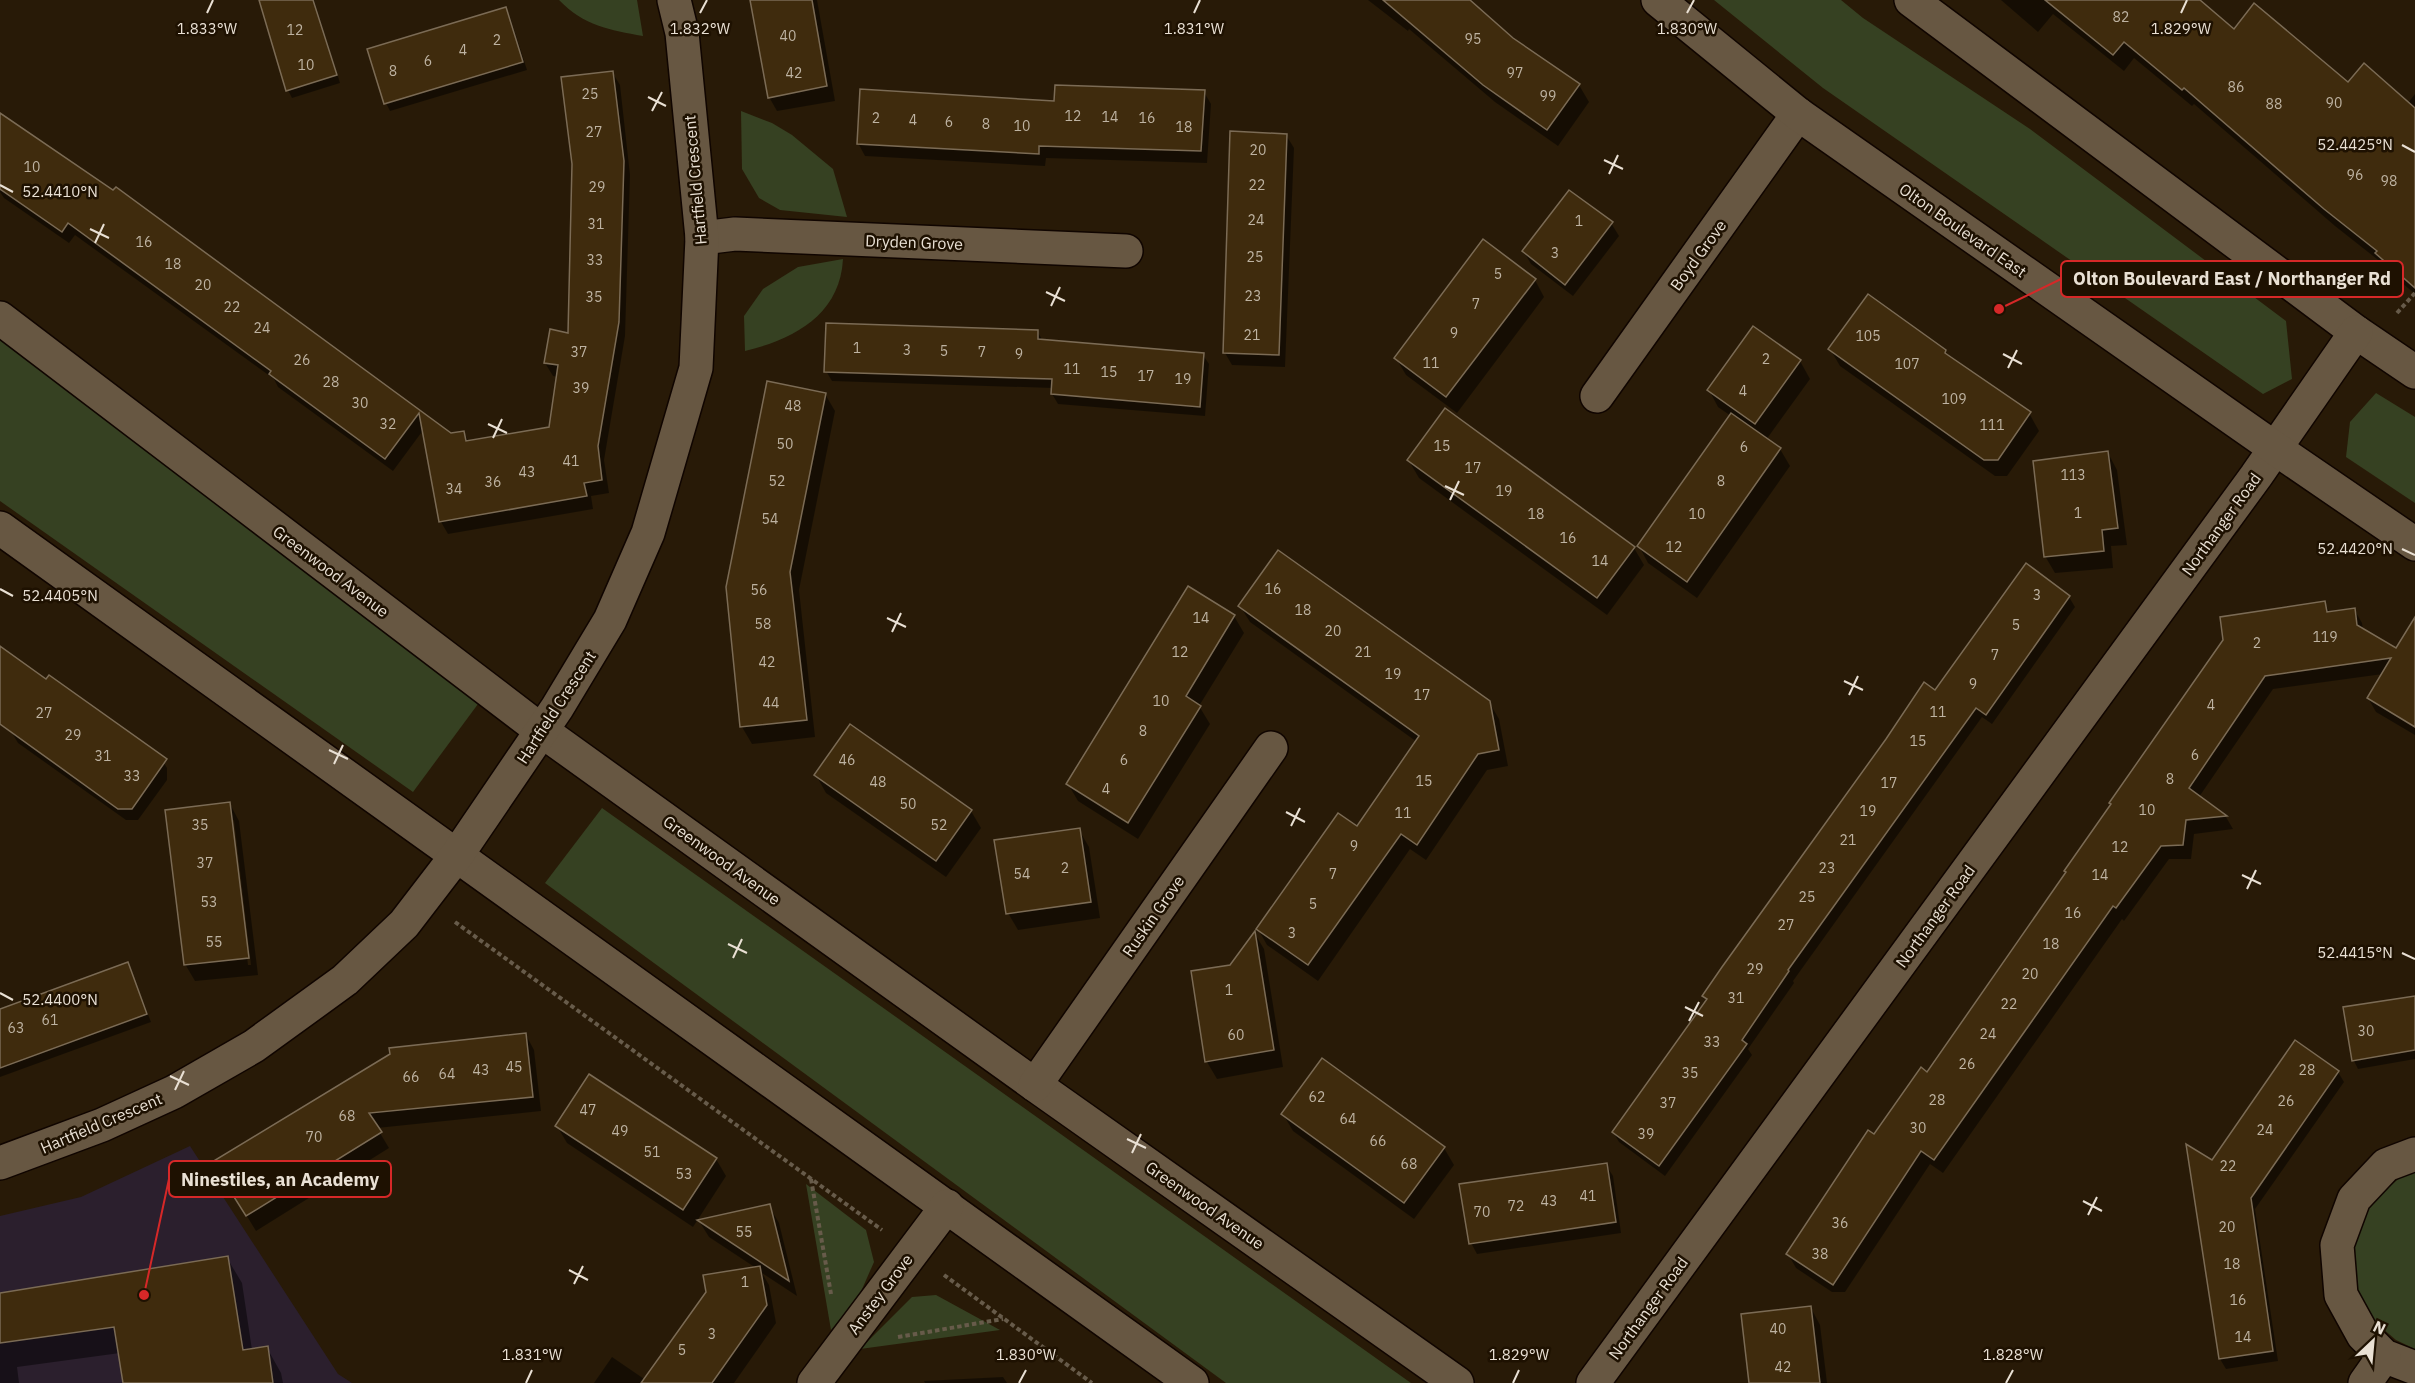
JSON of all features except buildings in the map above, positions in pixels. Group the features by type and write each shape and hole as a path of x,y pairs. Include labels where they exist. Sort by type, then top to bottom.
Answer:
{"street":[{"name":"Hartfield Crescent","path":"0,1163 102,1125 174,1092 254,1046 345,980 404,924 457,855 542,731 610,620 648,533 696,368 702,238 682,33 674,0"},
{"name":"Olton Boulevard East","path":"1658,0 1798,114 2415,544"},
{"path":"1911,0 2356,332 2415,372"},
{"name":"Boyd Grove","path":"1597,396 1798,114"},
{"name":"Dryden Grove","path":"702,238 735,234 1126,251"},
{"name":"Greenwood Avenue","path":"0,318 542,731 1035,1085 1457,1383"},
{"path":"2276,449 2356,332"},
{"name":"Northanger Road","path":"1593,1383 2276,449"},
{"path":"0,528 1192,1383"},
{"name":"Ruskin Grove","path":"1035,1085 1271,748"},
{"path":"2415,1154 2386,1165 2354,1198 2337,1245 2342,1295 2363,1335 2384,1356 2415,1368"},
{"name":"Anstey Grove","path":"814,1383 947,1206"},
{"path":"2365,1383 2384,1356"}],"path":[{"path":"423,899 1092,1383"}],"shaded area":[{"path":"190,1146 338,1374 352,1383 0,1383 0,1216 81,1197"}],"green space":[{"path":"559,0 637,0 643,36 598,26 578,16"},
{"path":"1714,0 1841,0 1863,18 2030,129 2286,321 2292,379 2263,394 1823,88"},
{"path":"741,111 772,123 792,135 833,169 847,217 780,210 759,198 742,169"},
{"path":"843,259 840,279 824,310 797,331 745,351 744,316 763,289 798,267"},
{"path":"0,337 478,704 413,792 0,501"},
{"path":"2376,393 2415,417 2415,503 2346,457 2350,422"},
{"path":"602,808 1411,1383 1226,1383 545,883"},
{"path":"2415,1167 2415,1349 2396,1340 2375,1322 2354,1286 2349,1249 2367,1206"},
{"path":"806,1184 866,1230 874,1262 859,1296 831,1330"},
{"path":"936,1295 1000,1330 860,1349 912,1297"}],"place":[{"name":"Olton Boulevard East / Northanger Rd","path":"1999,309"},
{"name":"Ninestiles, an Academy","path":"144,1295"}]}
